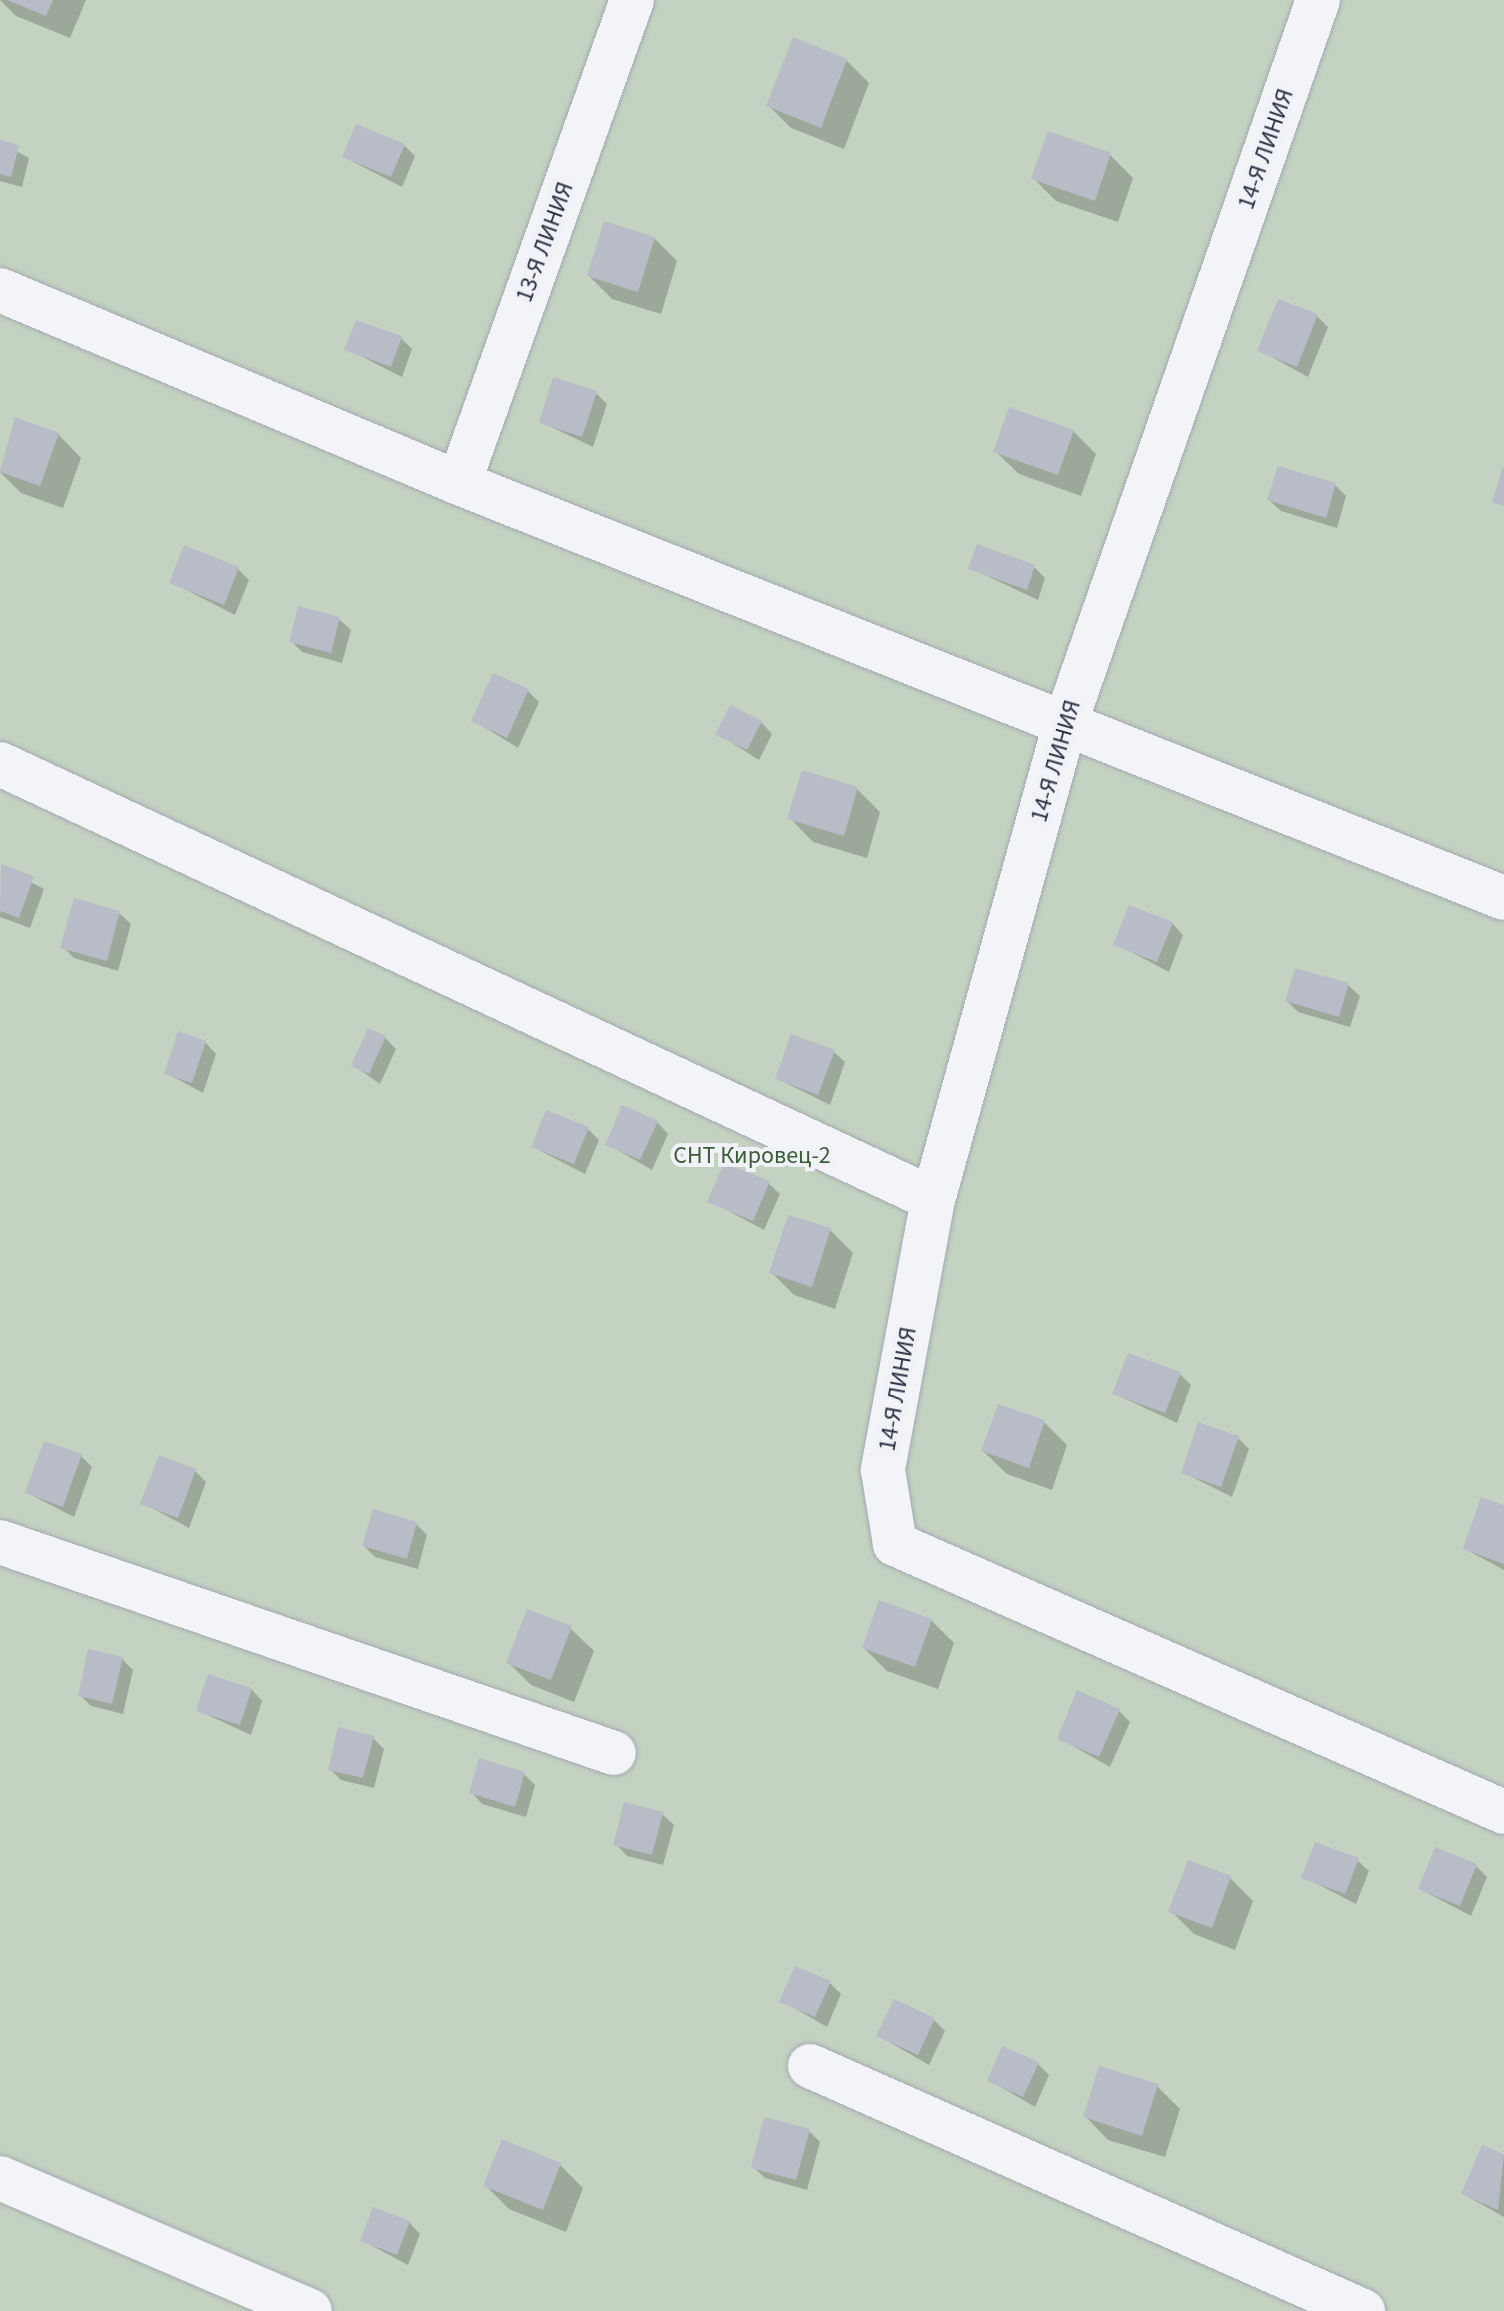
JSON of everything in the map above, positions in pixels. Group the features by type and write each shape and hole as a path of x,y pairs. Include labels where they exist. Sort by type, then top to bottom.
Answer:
{"street":[{"name":"13-Я ЛИНИЯ","path":"459,483 632,0"},
{"name":"14-Я ЛИНИЯ","path":"1318,0 1065,724 933,1199 883,1470 895,1544 1504,1812"},
{"path":"0,290 459,483 1504,898"},
{"path":"0,764 933,1199"},
{"path":"0,1542 614,1753"},
{"path":"810,2066 1363,2311"},
{"path":"0,2178 310,2311"}],"green space":[{"name":"СНТ Кировец-2","path":"0,0 1504,0 1504,2311 0,2311"}],"building":[{"path":"7,0 53,0 46,16"},
{"path":"793,37 847,59 821,128 766,106"},
{"path":"356,124 405,144 391,177 342,157"},
{"path":"1048,131 1111,153 1095,201 1031,179"},
{"path":"0,140 19,145 11,177 0,174"},
{"path":"604,221 655,237 638,292 587,276"},
{"path":"1278,299 1318,314 1297,367 1257,351"},
{"path":"356,320 402,336 391,367 344,350"},
{"path":"553,377 597,391 582,437 539,423"},
{"path":"1009,407 1074,430 1058,475 993,452"},
{"path":"15,417 59,433 40,486 0,472"},
{"path":"1278,466 1336,483 1326,518 1267,500"},
{"path":"1504,468 1504,506 1492,502"},
{"path":"977,544 1035,565 1027,590 968,569"},
{"path":"184,545 239,567 224,605 169,583"},
{"path":"298,606 340,617 331,653 289,642"},
{"path":"493,673 529,689 507,738 471,721"},
{"path":"730,705 762,721 747,750 715,735"},
{"path":"802,770 858,787 844,836 787,819"},
{"path":"1,864 34,876 19,918 0,911"},
{"path":"74,898 120,911 107,961 60,948"},
{"path":"1129,905 1173,922 1157,962 1113,945"},
{"path":"1295,968 1349,983 1339,1017 1285,1001"},
{"path":"368,1028 386,1036 369,1074 351,1066"},
{"path":"178,1031 206,1041 192,1083 164,1074"},
{"path":"791,1034 835,1050 818,1095 775,1079"},
{"path":"622,1105 658,1121 640,1160 605,1145"},
{"path":"546,1110 589,1127 574,1164 531,1147"},
{"path":"724,1163 770,1181 753,1221 707,1202"},
{"path":"788,1215 831,1228 812,1287 769,1273"},
{"path":"1128,1353 1181,1372 1165,1413 1112,1394"},
{"path":"998,1404 1045,1420 1029,1468 981,1451"},
{"path":"1198,1422 1239,1436 1221,1487 1181,1473"},
{"path":"44,1441 82,1454 63,1507 25,1493"},
{"path":"159,1455 196,1469 178,1518 140,1504"},
{"path":"1481,1497 1504,1505 1504,1564 1463,1549"},
{"path":"373,1509 417,1522 407,1559 362,1546"},
{"path":"879,1600 932,1619 915,1667 862,1648"},
{"path":"527,1609 572,1626 551,1680 506,1663"},
{"path":"88,1649 123,1657 112,1704 78,1696"},
{"path":"208,1674 252,1688 240,1725 196,1711"},
{"path":"1077,1690 1120,1709 1099,1757 1057,1739"},
{"path":"338,1727 374,1736 363,1778 328,1770"},
{"path":"479,1758 525,1772 515,1807 469,1793"},
{"path":"624,1802 663,1812 652,1855 613,1845"},
{"path":"1315,1842 1359,1858 1345,1894 1301,1878"},
{"path":"1435,1847 1477,1864 1460,1906 1418,1889"},
{"path":"1188,1860 1231,1876 1212,1928 1168,1912"},
{"path":"795,1966 831,1981 815,2017 779,2002"},
{"path":"894,1999 935,2018 918,2055 876,2036"},
{"path":"1002,2046 1039,2062 1023,2097 987,2081"},
{"path":"1099,2066 1158,2084 1142,2136 1083,2117"},
{"path":"764,2117 810,2129 796,2180 751,2168"},
{"path":"502,2139 561,2163 543,2210 483,2186"},
{"path":"1482,2145 1504,2154 1498,2210 1461,2194"},
{"path":"373,2207 410,2221 397,2255 360,2241"}]}
